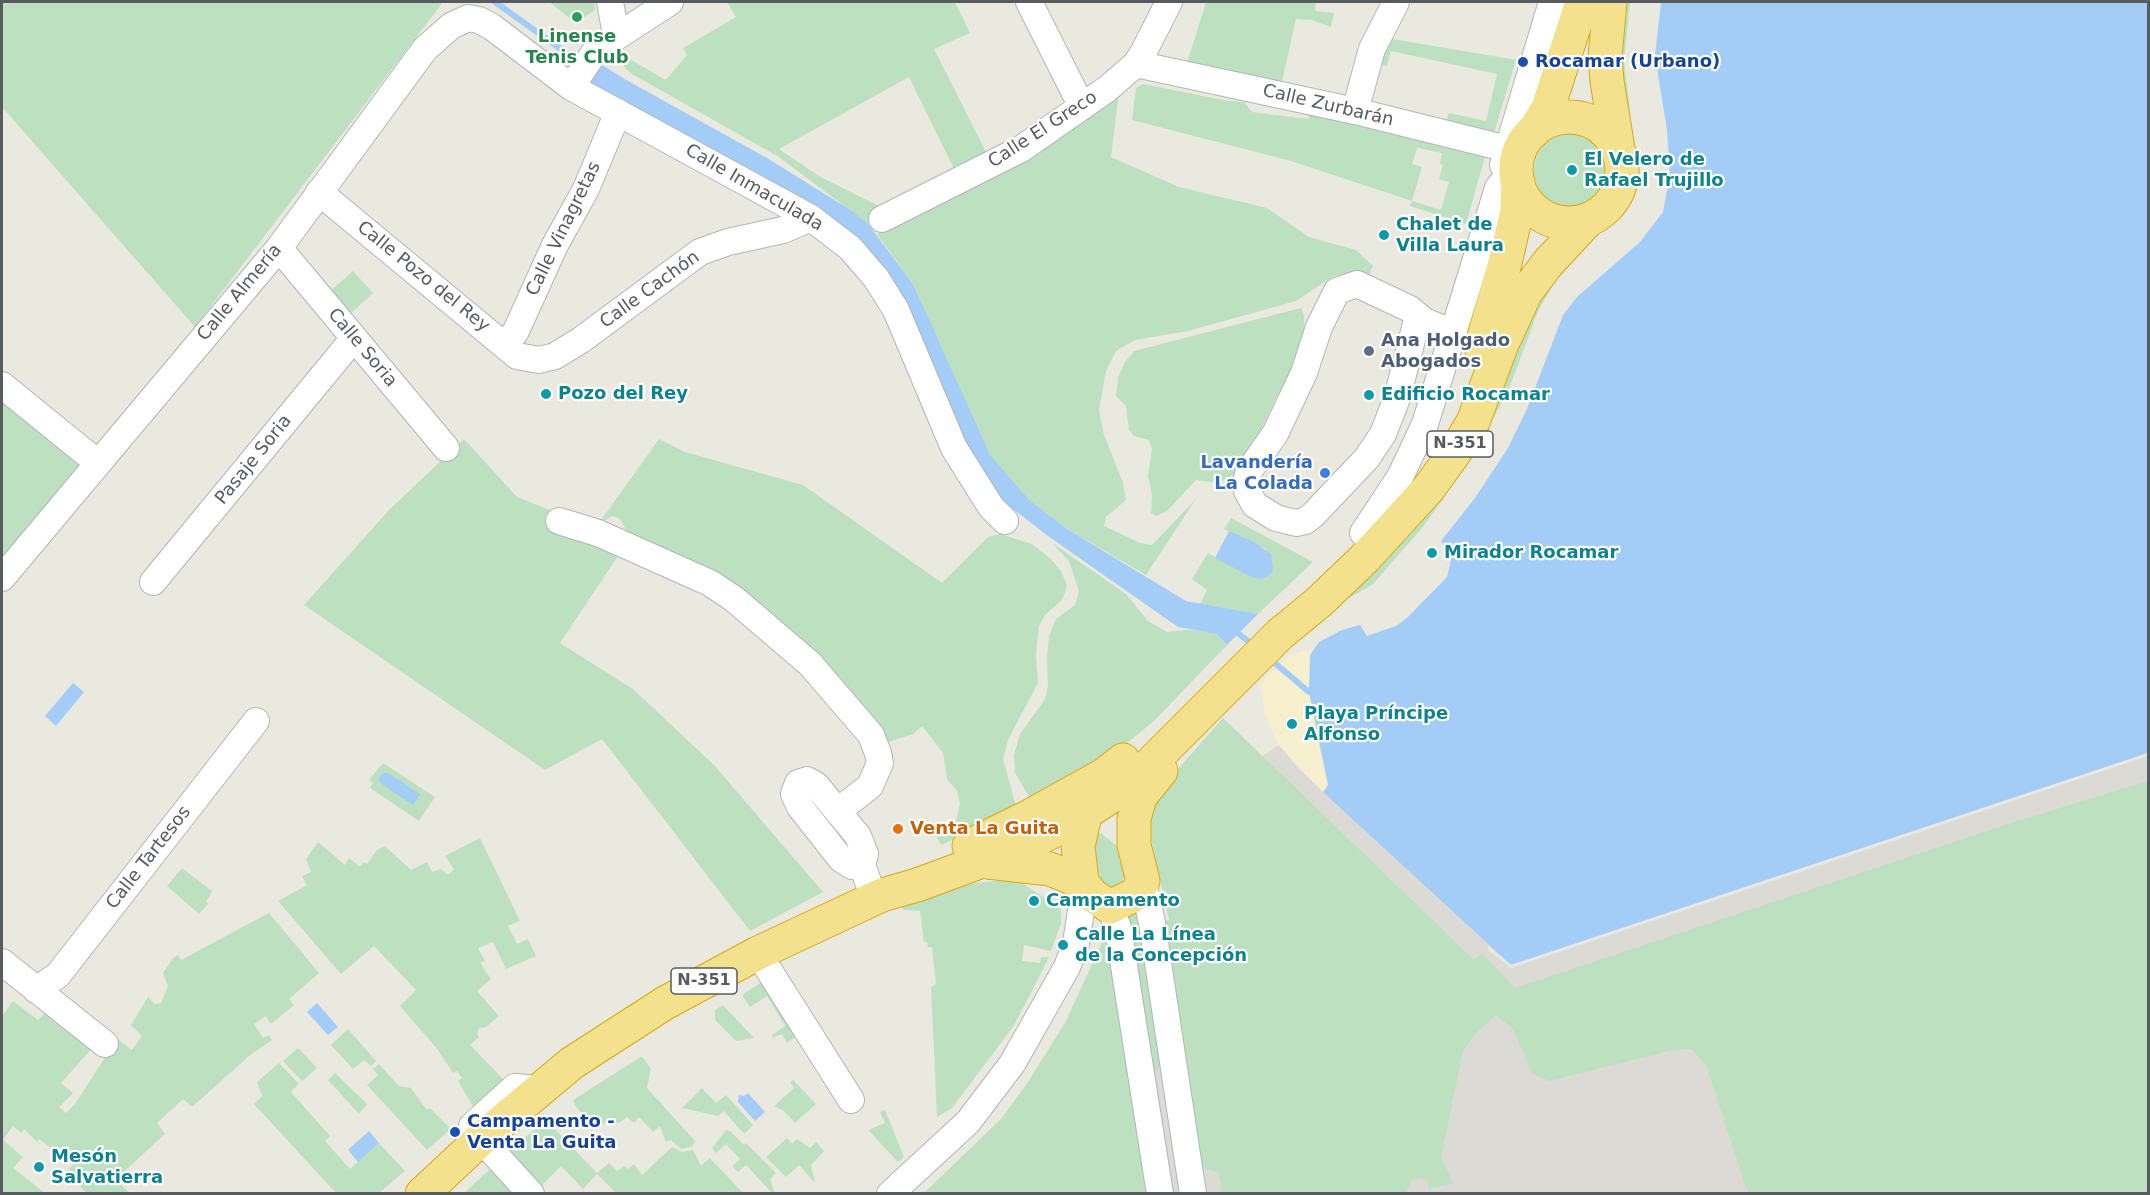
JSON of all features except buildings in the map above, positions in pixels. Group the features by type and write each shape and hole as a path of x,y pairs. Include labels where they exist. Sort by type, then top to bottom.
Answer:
{"highway":[{"name":"N-351","path":"1278,632 1404,488 1437,443 1470,381 1504,267 1516,211 1516,155 1548,108 1582,2"},
{"name":"N-351","path":"1278,632 1319,602 1398,524 1455,452 1473,422 1502,344 1526,292 1548,263 1589,219 1605,210 1616,196 1622,180 1622,162 1610,113 1605,57 1610,2"},
{"path":"1589,219 1563,223 1545,217 1525,198 1516,155 1547,122 1563,117 1587,120 1608,133 1617,147 1622,162"},
{"path":"984,862 1050,869 1096,895 1136,894 1143,881 1134,845 1134,819 1140,797 1200,711 1278,632"},
{"name":"N-351","path":"433,1188 475,1145 539,1089 623,1027 758,953 878,896 911,874 1028,817 1104,775 1144,743 1200,711"},
{"name":"N-351","path":"878,896 984,862 1031,843 1084,814 1130,784 1200,711"},
{"path":"1096,895 1078,846 1087,803 1094,794 1128,770 1144,743"},
{"path":"1028,817 1039,820 1072,811 1084,814 1114,827 1134,845"}],"street":[{"path":"610,2 616,35"},
{"path":"572,85 590,57 616,35 670,2"},
{"path":"1029,2 1082,107"},
{"name":"Calle El Greco","path":"882,219 1021,149 1082,107 1136,64 1151,40 1169,2"},
{"path":"1355,111 1372,48 1396,2"},
{"path":"1363,533 1400,477 1425,424 1516,155 1552,2"},
{"name":"Calle Almería","path":"2,578 279,248 381,107 438,37 463,19 479,20"},
{"name":"Calle Inmaculada","path":"479,20 572,85 811,218 850,248 876,278 896,310 954,448 991,507 1005,521"},
{"name":"Calle Zurbarán","path":"1136,64 1355,111 1516,155"},
{"name":"Calle Vinagretas","path":"506,345 516,331 555,245 585,189 618,112"},
{"name":"Calle Pozo del Rey","path":"319,192 517,356 528,359"},
{"name":"Calle Cachón","path":"528,359 555,356 699,252 728,242 783,230 811,218"},
{"name":"Calle Soria","path":"279,248 446,448"},
{"path":"1424,321 1419,322 1413,330 1397,398 1383,434 1367,458 1305,520 1296,523 1276,518 1255,505 1247,491 1246,482 1249,471 1279,426 1304,373 1319,327 1337,291 1357,284 1410,309 1424,321 1454,333"},
{"name":"Pasaje Soria","path":"153,582 354,338"},
{"path":"2,386 98,463"},
{"path":"559,520 598,533 710,583 734,598 810,664 871,735 880,763 870,786 838,811"},
{"name":"Calle Tartesos","path":"36,990 58,975 256,721"},
{"path":"862,865 852,866 841,859 800,807 794,794 795,787 811,780 838,811 862,843 865,854 862,865 878,896"},
{"path":"1143,881 1152,923 1182,1117 1190,1187"},
{"path":"890,1194 968,1122 1012,1064 1046,1007 1096,895"},
{"path":"1096,895 1118,928 1161,1191"},
{"path":"758,953 850,1100"},
{"path":"2,963 105,1044"},
{"path":"1148,1115 1152,1096 1165,1092 1174,1097 1182,1117"},
{"path":"475,1145 531,1194"}],"shaded area":[{"path":"1279,745 1299,769 1511,965 2148,753 2148,1193 1115,1193 1101,944 1112,929 1169,920 1262,756"}],"green space":[{"path":"2,2 443,2 195,327 2,107"},
{"name":"Linense Tenis Club","path":"549,2 594,2 595,10 576,23"},
{"path":"727,2 955,2 970,33 934,49 988,156 956,173 909,77 779,149 819,176 879,206 882,219 868,224 779,157 632,74 611,55 617,52 666,80 687,55 683,48 736,17"},
{"path":"1206,2 1316,2 1315,11 1334,13 1331,27 1312,20 1296,19 1281,86 1187,63"},
{"path":"1622,2 1630,2 1624,61 1636,161 1637,180 1632,196 1555,282 1539,309 1510,386 1477,451 1423,527 1373,584 1346,600 1340,600 1530,311 1591,235 1603,227 1630,195 1635,179 1635,161 1625,125 1620,83"},
{"path":"1387,38 1516,60 1493,136 1445,125 1449,113 1486,121 1497,74 1391,51 1387,66 1375,63"},
{"path":"1143,84 1228,101 1244,102 1252,112 1308,119 1313,107 1487,149 1466,224 1410,206 1412,201 1291,161 1132,120 1136,88","holes":["1417,148 1442,153 1440,164 1443,165 1439,179 1449,182 1441,210 1412,201 1422,167 1412,164"]},
{"path":"1119,92 1111,157 1179,187 1267,208 1309,237 1356,250 1373,266 1367,279 1362,280 1342,274 1332,277 1296,301 1188,331 1135,340 1116,351 1106,371 1099,410 1104,435 1123,483 1126,500 1106,517 1104,526 1140,543 1152,545 1196,499 1146,575 1067,529 1029,501 1007,478 990,455 973,422 913,284 877,234"},
{"path":"1572,133 1587,136 1599,144 1607,156 1610,171 1607,186 1599,198 1587,206 1572,209 1557,206 1545,198 1537,186 1534,171 1537,156 1545,144 1557,136"},
{"path":"353,271 373,293 347,317 327,294"},
{"path":"1301,308 1304,316 1305,339 1296,367 1277,396 1244,465 1232,476 1217,483 1196,480 1167,511 1156,516 1151,513 1152,495 1148,476 1152,449 1149,440 1134,436 1129,430 1126,406 1116,396 1118,377 1125,362 1134,351"},
{"path":"2,400 81,463 2,558"},
{"path":"464,439 517,497 552,511 551,529 565,537 620,553 560,643 633,689 714,765 823,892 750,931 602,739 545,770 304,605 389,510"},
{"path":"659,439 685,452 803,485 942,583 988,537 1000,534 1032,544 1051,559 1061,571 1067,585 1062,600 1045,615 1039,626 1036,655 1038,683 1008,740 1003,759 1017,810 941,845 936,836 949,828 957,818 960,803 957,791 947,779 943,753 922,726 913,734 888,742 859,709 628,534 621,520 613,516 599,523"},
{"path":"1231,518 1313,562 1258,614 1200,604 1207,590 1192,579 1208,553 1251,577 1266,549 1224,529"},
{"path":"1052,543 1126,594 1148,621 1167,632 1187,630 1217,634 1227,645 1155,720 1120,749 1032,802 1015,773 1014,755 1020,734 1045,699 1048,686 1049,636 1056,619 1075,605 1079,591 1069,561"},
{"path":"1223,718 1474,960 1482,953 1515,988 2011,823 2148,781 2148,1193 1748,1193 1706,1065 1691,1049 1673,1050 1549,1081 1532,1073 1513,1029 1496,1015 1476,1033 1463,1050 1441,1158 1453,1183 1429,1189 1428,1181 1421,1178 1412,1180 1404,1194 1212,1193 1222,1191 1219,1172 1205,1169 1200,1158 1164,921 1169,920 1149,830 1152,806 1163,786"},
{"path":"383,763 435,797 419,821 370,788 373,783 369,780"},
{"path":"1101,833 1118,847 1127,871 1120,885 1110,888 1107,888 1100,876 1095,858 1096,834"},
{"path":"480,838 520,921 508,926 517,944 528,939 536,956 506,969 493,942 478,948 485,961 480,963 491,979 477,991 499,1016 486,1027 479,1028 477,1034 479,1037 470,1045 505,1081 474,1108 458,1081 462,1078 457,1071 453,1073 438,1050 400,1006 416,990 374,946 341,974 278,901 307,885 302,876 311,872 306,859 318,842 345,865 349,858 360,867 364,862 367,864 377,850 385,846 411,870 427,862 432,872 441,869 448,875 454,869 445,856"},
{"path":"182,868 212,891 206,902 208,904 199,914 167,886"},
{"path":"1016,879 1061,909 1061,923 1051,951 1024,945 1022,961 1040,963 1041,957 1049,957 1034,987 1013,1027 952,1108 937,1117 931,987 936,984 932,947 928,947 927,942 924,942 920,911 904,910 900,905 975,883"},
{"path":"1138,907 1161,1063 1156,1072 1146,1062 1126,909"},
{"path":"269,913 319,973 289,999 294,1005 271,1024 266,1016 254,1024 263,1038 269,1035 272,1040 249,1056 192,1107 183,1099 157,1123 165,1134 116,1179 129,1193 86,1193 67,1171 73,1165 39,1139 37,1142 24,1129 21,1133 13,1126 3,1140 23,1157 13,1168 45,1193 2,1193 2,1016 13,1001 38,1020 48,1010 94,1046 61,1083 73,1093 59,1107 66,1113 75,1104 117,1039 132,1050 142,1036 131,1025 148,997 155,1004 161,1003 168,986 163,973 173,958 178,955 181,960"},
{"path":"1105,936 1148,1193 923,1194 1001,1119 1026,1085 1065,1023"},
{"path":"765,980 800,1034 787,1043 782,1034 773,1038 772,1035 785,1026 767,996 750,1007 742,995"},
{"path":"723,1005 754,1038 736,1041 715,1020 715,1010"},
{"path":"348,1029 376,1061 371,1066 364,1060 353,1069 331,1045"},
{"path":"298,1048 317,1068 302,1081 283,1061"},
{"path":"642,1056 651,1069 647,1088 695,1141 692,1147 681,1149 671,1140 666,1142 660,1126 653,1132 639,1117 634,1123 627,1117 619,1123 609,1120 600,1126 586,1119 575,1105 573,1100"},
{"path":"279,1063 299,1084 291,1092 330,1136 325,1141 350,1169 379,1143 405,1171 379,1193 336,1193 254,1104 262,1096 257,1082"},
{"path":"379,1064 399,1086 411,1088 426,1109 431,1109 451,1129 427,1150 367,1085 378,1075 373,1069"},
{"path":"335,1073 367,1104 359,1114 328,1080"},
{"path":"793,1080 816,1104 795,1123 784,1111 774,1106 794,1088 790,1082"},
{"path":"702,1088 716,1103 726,1095 753,1125 744,1134 724,1111 718,1116 682,1108"},
{"path":"885,1110 904,1157 898,1162 868,1130 885,1123 880,1112"},
{"path":"546,1120 597,1173 609,1163 617,1171 624,1166 628,1169 634,1164 642,1175 672,1147 682,1152 693,1150 701,1166 710,1158 743,1193 616,1193 597,1174 583,1189 561,1166 540,1187 507,1153"},
{"path":"726,1130 744,1145 746,1143 776,1173 770,1179 775,1193 772,1193 746,1165 738,1172 732,1166 740,1159 726,1144 716,1153 712,1148"},
{"path":"787,1138 792,1144 797,1139 810,1148 816,1142 824,1151 811,1165 815,1183 799,1165 786,1177 766,1157"},
{"path":"491,1168 514,1194 463,1194"}],"sand":[{"name":"Playa Príncipe Alfonso","path":"1314,648 1310,655 1317,736 1328,786 1323,792 1279,745 1264,712 1263,692 1258,685 1289,656"}],"water":[{"path":"1661,2 2148,2 2148,753 1511,965 1323,792 1328,785 1309,692 1310,655 1319,642 1342,630 1360,625 1367,636 1396,626 1407,618 1447,577 1452,556 1441,541 1475,498 1508,448 1527,409 1563,315 1577,297 1640,242 1663,212 1670,174 1667,130 1655,56"},
{"path":"594,60 767,158 852,211 868,224 913,284 990,455 1029,500 1067,529 1186,601 1258,614 1227,645 1217,634 1178,627 1048,536 987,489 884,279 579,84"},
{"path":"1229,531 1254,542 1271,554 1273,570 1268,576 1261,579 1251,577 1215,558"},
{"path":"73,683 84,692 56,726 45,716"},
{"path":"383,773 388,773 420,794 413,805 383,785 378,779"},
{"path":"317,1003 338,1027 328,1035 307,1012"},
{"path":"748,1093 765,1112 755,1121 738,1102 739,1095 744,1096"},
{"path":"369,1131 379,1143 358,1162 348,1150"}],"pier":[{"path":"2148,753 2148,756 1511,968 1487,949 1489,947 1511,965"}],"waterway":[{"path":"495,2 579,62"},
{"path":"1234,630 1254,646"},
{"path":"1269,658 1309,692"}],"place":[{"name":"Linense Tenis Club","path":"577,17"},
{"name":"Rocamar (Urbano)","path":"1523,62"},
{"name":"El Velero de Rafael Trujillo","path":"1572,170"},
{"name":"Chalet de Villa Laura","path":"1384,235"},
{"name":"Ana Holgado Abogados","path":"1369,351"},
{"name":"Pozo del Rey","path":"546,394"},
{"name":"Edificio Rocamar","path":"1369,395"},
{"name":"Lavandería La Colada","path":"1325,473"},
{"name":"Mirador Rocamar","path":"1432,553"},
{"name":"Playa Príncipe Alfonso","path":"1292,724"},
{"name":"Venta La Guita","path":"898,829"},
{"name":"Campamento","path":"1034,901"},
{"name":"Calle La Línea de la Concepción","path":"1063,945"},
{"name":"Campamento - Venta La Guita","path":"455,1132"},
{"name":"Mesón Salvatierra","path":"39,1167"}]}
